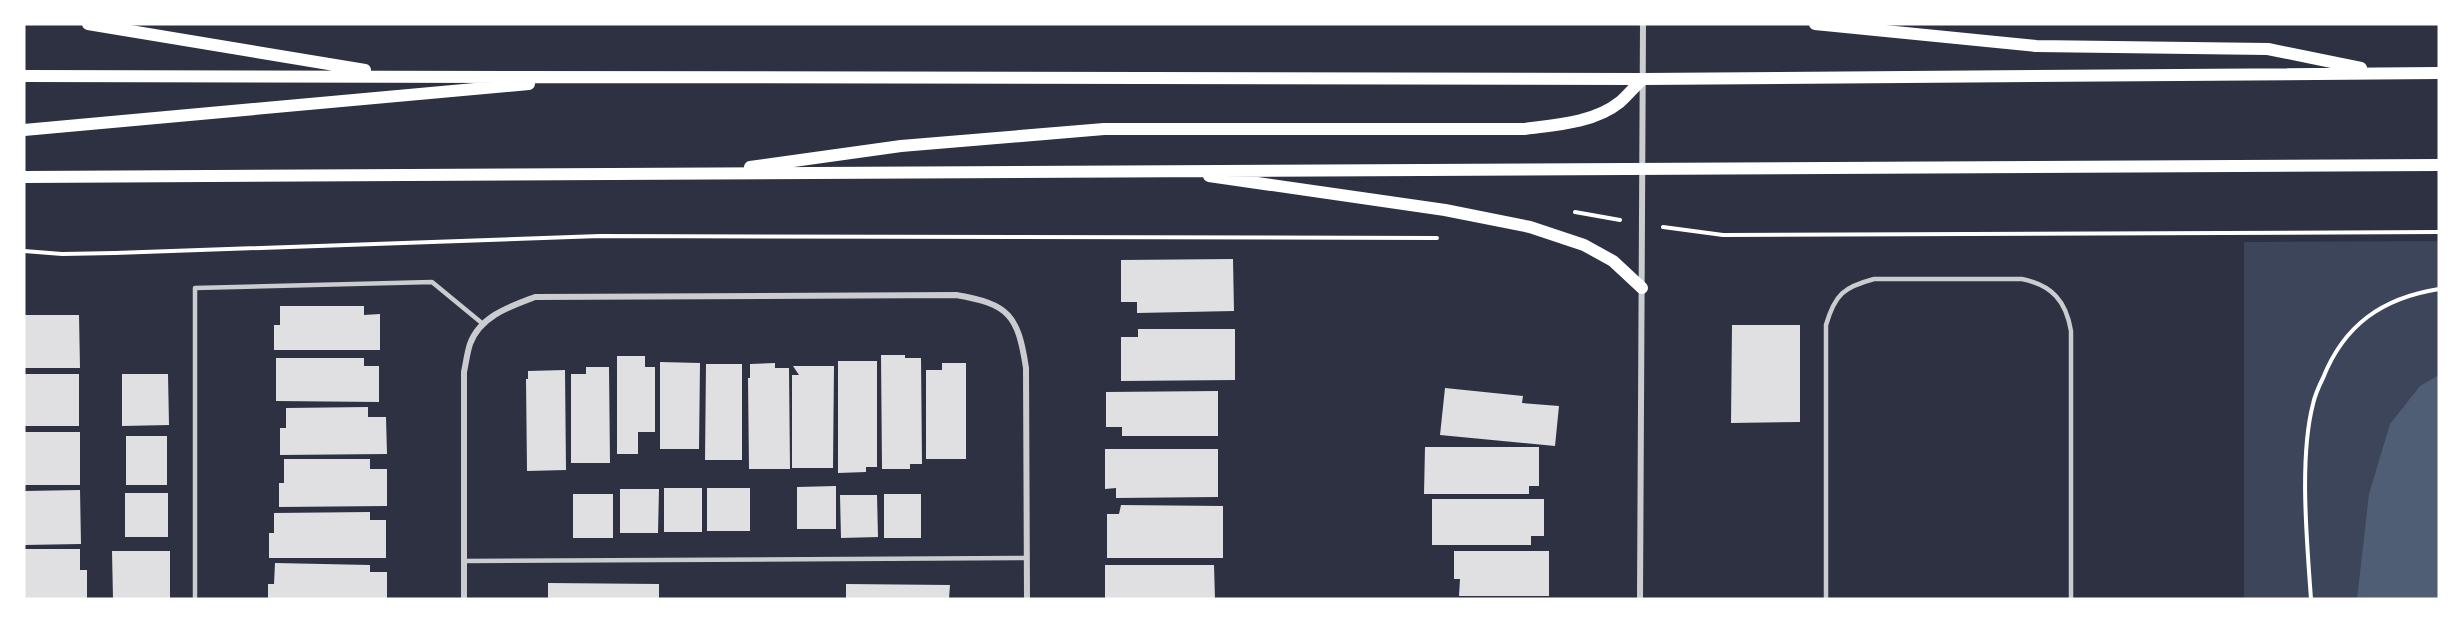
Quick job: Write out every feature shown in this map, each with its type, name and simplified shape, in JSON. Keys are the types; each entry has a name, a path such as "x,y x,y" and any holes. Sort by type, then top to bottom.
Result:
{"main road":[{"path":"88,24 401,77"},
{"path":"1815,24 2036,46 2268,49 2386,73"},
{"path":"24,76 1643,79 2439,73"},
{"path":"24,130 605,77"},
{"path":"701,173 901,146 1104,129 1524,129 1564,124 1595,115 1618,104 1643,79"},
{"path":"24,177 2439,165"},
{"path":"1167,170 1445,210 1554,234 1584,245 1613,261 1642,288"}],"street":[{"path":"1640,599 1643,24"},
{"path":"464,599 464,372 471,342 483,324 505,308 535,297 956,295 986,300 1016,323 1022,339 1026,368 1027,599"}],"lane":[{"path":"1826,599 1826,325 1834,302 1852,285 1874,279 2022,279 2035,281 2056,295 2063,304 2071,331 2071,599"},
{"path":"195,599 195,288 432,282 483,324"},
{"path":"464,561 1027,558"}],"path":[{"path":"1554,234 1563,209 1642,224 1723,235 2439,232"},
{"path":"24,251 62,254 115,253 600,236 1410,236 1445,238"},
{"path":"2311,599 2306,504 2307,451 2313,403 2328,366 2332,357 2358,323 2388,304 2439,289"}],"shaded area":[{"path":"2439,241 2439,599 2244,599 2244,242"},
{"path":"2439,375 2439,599 2357,599 2369,494 2390,424 2420,386"}],"building":[{"path":"1233,259 1234,311 1137,313 1137,302 1121,302 1121,260"},
{"path":"280,306 364,306 364,315 380,314 380,350 274,350 274,325 280,325"},
{"path":"24,315 79,315 80,368 24,368"},
{"path":"1732,325 1800,325 1800,422 1731,423"},
{"path":"1138,329 1235,329 1235,380 1121,381 1121,337 1138,337"},
{"path":"881,355 921,358 922,464 910,464 910,469 882,469"},
{"path":"617,356 645,356 645,367 655,367 655,432 638,432 638,454 617,454"},
{"path":"276,358 364,358 364,366 379,366 379,402 276,401"},
{"path":"838,361 877,361 877,467 866,467 866,472 838,473"},
{"path":"660,362 700,363 699,449 660,449"},
{"path":"775,363 775,368 789,368 790,469 749,469 748,378 750,378 750,364"},
{"path":"942,363 966,363 966,459 926,459 926,370 942,370"},
{"path":"706,364 742,364 742,460 705,460"},
{"path":"793,366 834,366 833,468 792,468 792,375 799,375"},
{"path":"586,367 609,367 610,463 571,463 571,374 586,374"},
{"path":"565,370 566,470 527,471 526,379 528,379 528,371"},
{"path":"24,374 79,374 79,426 24,426"},
{"path":"122,374 168,374 169,425 122,426"},
{"path":"1445,388 1523,396 1522,403 1559,406 1555,446 1440,435"},
{"path":"1218,391 1218,436 1122,436 1122,427 1106,427 1106,392"},
{"path":"368,407 368,417 386,417 387,454 280,455 280,428 286,428 286,408"},
{"path":"24,432 80,432 80,485 24,485"},
{"path":"126,436 167,436 167,485 126,485"},
{"path":"1425,447 1539,447 1539,486 1529,486 1529,494 1424,494"},
{"path":"1105,449 1218,449 1218,497 1116,498 1116,488 1105,489"},
{"path":"284,459 370,459 370,469 387,469 387,506 279,507 279,483 284,483"},
{"path":"836,486 836,529 797,529 797,487"},
{"path":"664,488 702,488 702,532 664,532"},
{"path":"707,488 750,488 750,531 707,531"},
{"path":"620,489 659,489 658,533 620,533"},
{"path":"80,490 81,544 24,545 24,491"},
{"path":"125,493 168,493 168,537 125,537"},
{"path":"573,494 613,494 613,538 573,538"},
{"path":"884,494 921,494 921,538 884,538"},
{"path":"840,495 877,495 878,537 841,538"},
{"path":"1432,499 1544,499 1544,536 1531,536 1531,545 1432,545"},
{"path":"1121,505 1223,506 1223,558 1107,558 1107,514 1119,514"},
{"path":"370,512 370,520 386,520 386,558 269,558 269,533 274,533 274,513"},
{"path":"24,549 80,549 80,570 87,570 87,599 24,599"},
{"path":"112,551 170,551 170,599 113,599"},
{"path":"1454,551 1549,551 1549,596 1459,596 1460,579 1454,579"},
{"path":"275,563 370,565 370,572 387,572 387,599 268,599 268,584 274,584"},
{"path":"1105,565 1214,565 1215,599 1105,599"},
{"path":"548,583 659,584 659,599 548,599"},
{"path":"846,584 950,585 949,599 846,599"}]}
